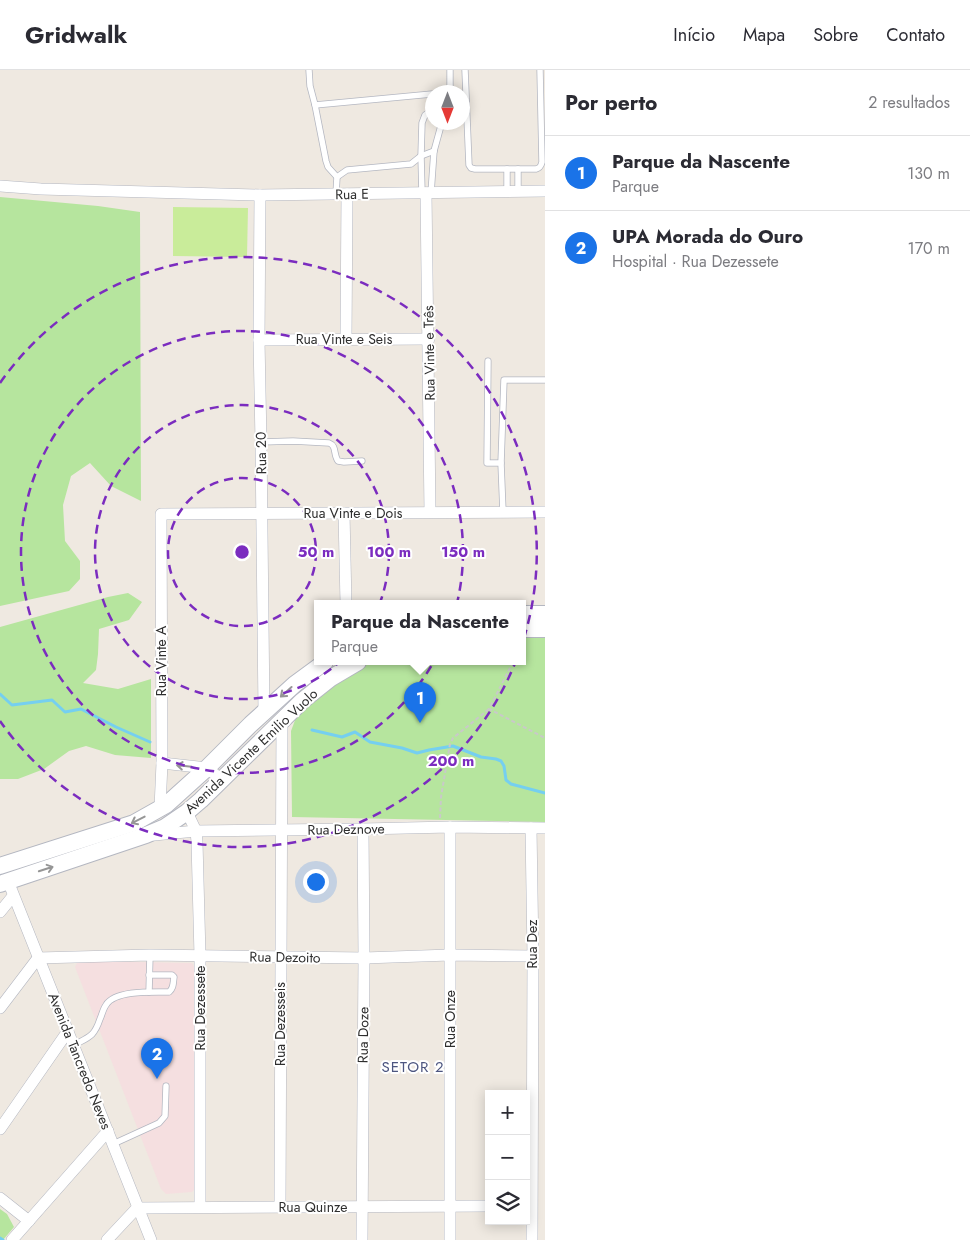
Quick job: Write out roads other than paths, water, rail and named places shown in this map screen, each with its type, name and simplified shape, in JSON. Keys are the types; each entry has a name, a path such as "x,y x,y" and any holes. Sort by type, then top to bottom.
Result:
{"main road":[{"path":"526,614 545,614"},
{"path":"526,629 545,629"},
{"name":"Avenida Vicente Emilio Vuolo","path":"1,864 134,823 166,805 264,712 295,684 321,665"},
{"name":"Avenida Vicente Emilio Vuolo","path":"7,887 146,836 164,827 187,812 302,701 331,678 353,665"}],"street":[{"name":"Rua E","path":"0,186 41,189 260,195 545,191"},
{"name":"Rua Vinte e Três","path":"426,193 430,512"},
{"path":"342,194 346,340"},
{"name":"Rua 20","path":"260,195 259,340 264,712"},
{"name":"Rua Vinte e Seis","path":"259,340 429,339"},
{"name":"Rua Vinte e Dois","path":"161,514 545,512"},
{"path":"344,513 346,600"},
{"name":"Rua Vinte A","path":"160,808 162,763 161,514"},
{"name":"Rua Dezesseis","path":"280,1207 282,721"},
{"path":"162,763 207,768 222,780"},
{"name":"Rua Dezessete","path":"187,812 196,831 197,842 200,956 200,1207"},
{"name":"Rua Deznove","path":"146,836 196,831 363,830 445,827 545,828"},
{"name":"Rua Onze","path":"445,827 450,955 450,1240"},
{"name":"Rua Dez","path":"530,1180 533,1060 531,828"},
{"name":"Rua Doze","path":"362,1240 363,830"},
{"path":"0,912 7,887"},
{"name":"Avenida Tancredo Neves","path":"7,887 74,1045 151,1240"},
{"name":"Rua Dezoito","path":"38,958 150,955 364,958 450,955 532,956"},
{"path":"0,1008 38,958"},
{"path":"0,1129 68,1031"},
{"path":"533,1060 545,1060"},
{"path":"12,1240 108,1131"},
{"path":"0,1198 25,1224"},
{"name":"Rua Quinze","path":"137,1208 485,1206"},
{"path":"107,1240 137,1208"},
{"name":"Rua Dez","path":"530,1217 532,1240"}],"lane":[{"path":"309,70 310,86 326,161 330,170 337,178 342,194"},
{"path":"449,85 450,70"},
{"path":"465,70 469,165 475,169 507,170 539,168 542,162 540,70"},
{"path":"315,104 425,95"},
{"path":"425,116 423,118 421,156 426,193"},
{"path":"426,193 440,130"},
{"path":"330,170 411,164 421,156 434,151"},
{"path":"337,178 347,170"},
{"path":"507,170 513,192"},
{"path":"513,192 518,170"},
{"path":"488,361 487,463 501,462"},
{"path":"503,512 501,462 504,380 545,380"},
{"path":"261,442 329,443 334,447 335,456 338,461 362,461"},
{"path":"148,992 150,955"},
{"path":"74,1045 93,1035 106,1004 118,996 148,992 169,992 173,987 174,977 172,975 149,975"},
{"path":"113,1144 159,1123 165,1116 166,1086"}],"waterway":[{"path":"0,694 12,705 52,700 65,712 81,709 150,742"},
{"path":"312,730 342,737 355,732 370,742 417,753 453,746 481,757 501,761 504,766 506,780 511,784 545,793"}],"place":[{"name":"Parque da Nascente","path":"420,723"},
{"name":"UPA Morada do Ouro","path":"157,1079"}],"district":[{"name":"SETOR 2","path":"413,1067"}]}
